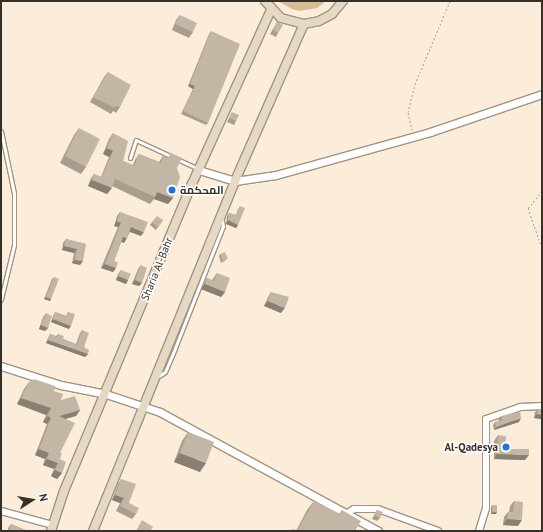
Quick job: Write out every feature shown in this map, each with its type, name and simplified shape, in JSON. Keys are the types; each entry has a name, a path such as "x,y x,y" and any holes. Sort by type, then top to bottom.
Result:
{"main road":[{"path":"265,1 271,10 281,18 304,24 319,21 332,14 343,1"},
{"name":"Sharia Al-Bahr","path":"52,528 64,491 199,170 271,10"},
{"path":"93,531 220,216 304,24"}],"street":[{"path":"199,170 235,181 299,169 413,137 542,94"},
{"path":"1,366 61,385 106,394 143,406 183,422 378,531"},
{"path":"479,531 486,508 486,420 521,407 542,406"},
{"path":"346,514 354,510 378,509 438,531"},
{"path":"1,511 52,528"}],"lane":[{"path":"1,130 14,193 14,245 1,299"},
{"path":"130,158 136,140 199,170"}],"path":[{"path":"413,137 408,112 412,98 450,1"},
{"path":"542,191 528,208 542,248"}],"shaded area":[{"path":"278,1 326,1 317,8 300,11 292,9"}],"building":[{"path":"180,15 197,23 193,32 175,24"},
{"path":"277,22 283,25 278,33 273,30"},
{"path":"211,31 240,44 208,123 183,111 195,86 190,84"},
{"path":"108,72 131,85 120,107 116,106 115,108 93,97"},
{"path":"232,112 239,115 236,121 229,118"},
{"path":"79,128 100,139 86,167 65,156"},
{"path":"113,133 128,141 123,161 134,166 139,154 161,163 163,156 168,158 171,153 182,158 177,168 180,177 173,198 157,192 155,197 115,179 112,188 92,180 94,174 102,177 113,151 107,148"},
{"path":"240,206 245,208 238,225 228,220 229,213 236,215"},
{"path":"120,212 148,222 144,232 131,227 127,238 123,237 114,261 118,262 116,268 105,264 121,223 117,221"},
{"path":"157,216 163,220 158,227 152,222"},
{"path":"66,239 86,244 83,261 75,260 77,249 64,246"},
{"path":"225,252 228,259 223,261 220,254"},
{"path":"141,265 147,268 142,283 135,280"},
{"path":"121,270 131,274 128,280 118,276"},
{"path":"217,273 230,278 225,292 205,284 207,278 214,281"},
{"path":"54,277 59,279 51,299 46,297"},
{"path":"271,292 289,297 285,308 268,301"},
{"path":"55,312 66,317 68,312 75,314 71,326 53,319"},
{"path":"46,313 52,316 48,328 41,325"},
{"path":"82,330 89,333 84,347 89,350 88,354 48,340 50,334 57,337 58,334 64,336 63,339 77,345"},
{"path":"34,379 55,386 54,391 63,394 61,400 75,396 80,410 59,416 75,423 60,453 62,453 60,459 66,462 62,473 55,470 58,463 47,459 49,453 39,449 51,418 48,416 51,408 21,398 28,383"},
{"path":"538,409 542,409 542,415 537,414"},
{"path":"520,412 521,418 496,427 495,422 502,420 501,416"},
{"path":"188,432 214,442 206,463 180,453"},
{"path":"498,435 506,436 505,449 529,449 529,455 497,454"},
{"path":"121,479 136,484 129,503 139,508 136,514 120,506 124,498 115,495"},
{"path":"314,501 340,514 342,510 361,521 355,531 297,531"},
{"path":"514,501 523,502 522,520 507,519 508,512 513,512"},
{"path":"492,505 497,505 497,512 493,512"},
{"path":"377,510 383,512 380,518 374,515"},
{"path":"142,520 153,527 150,531 136,531"},
{"path":"11,524 28,531 14,531 9,529"}],"place":[{"name":"المحكمة","path":"172,190"},
{"name":"Al-Qadesya","path":"506,447"}]}
